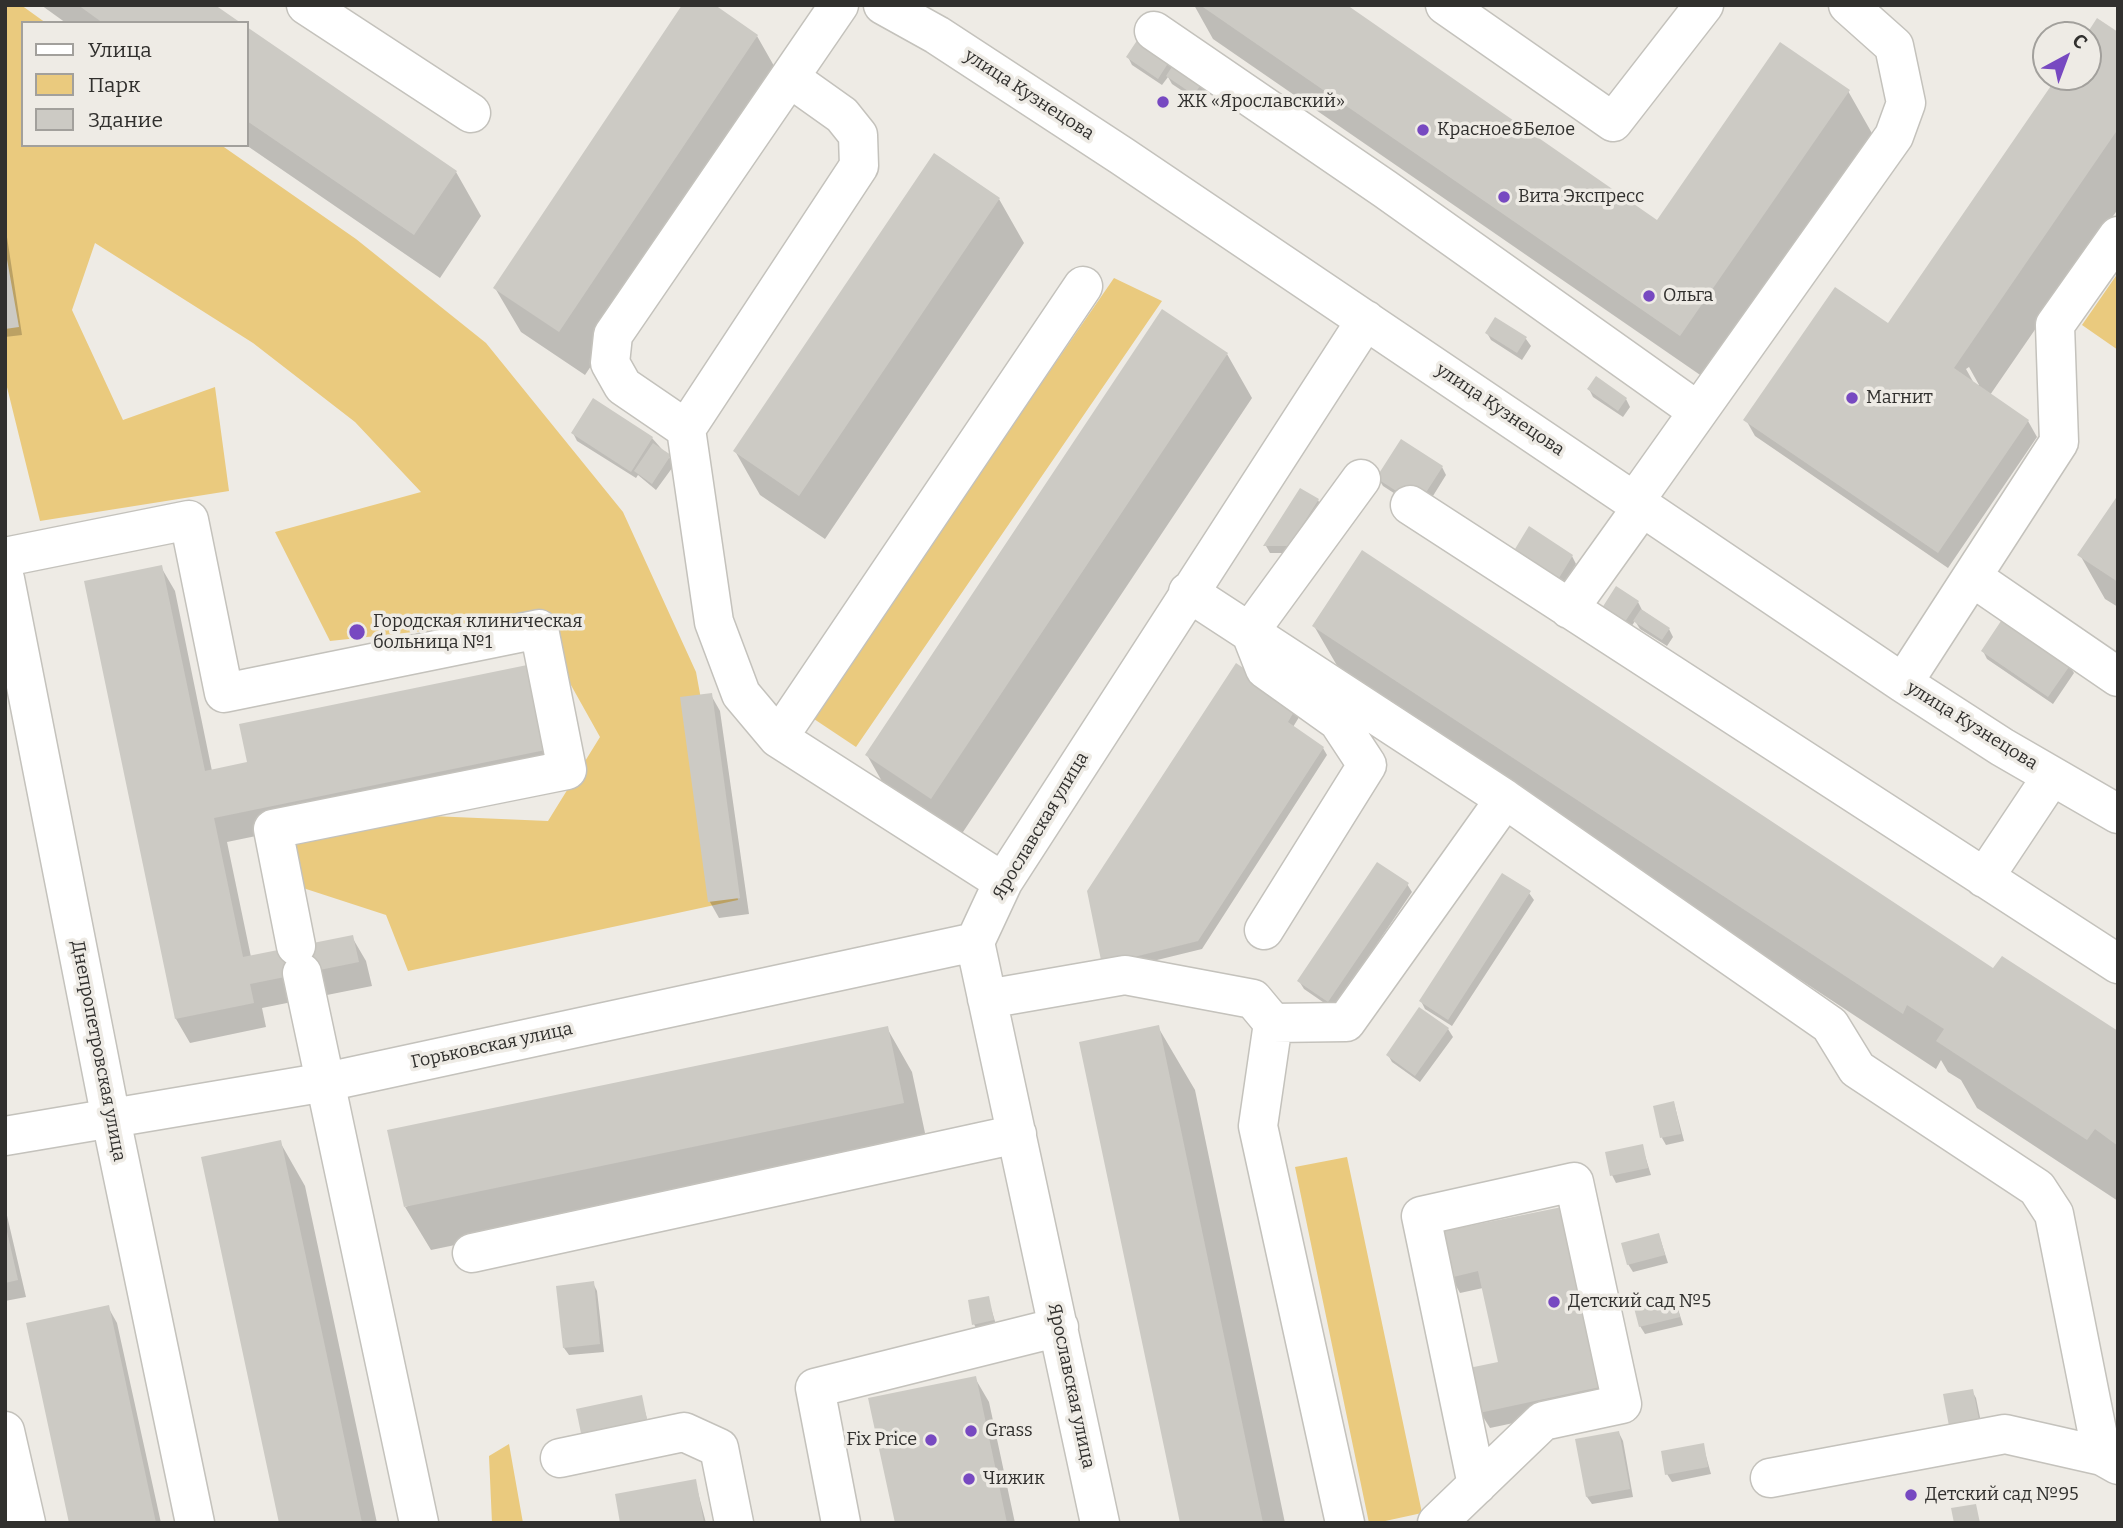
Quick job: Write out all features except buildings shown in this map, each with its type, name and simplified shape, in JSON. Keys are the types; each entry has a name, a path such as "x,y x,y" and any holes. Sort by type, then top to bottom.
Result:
{"street":[{"path":"306,5 471,113"},
{"path":"686,429 623,386 610,363 613,335 839,5"},
{"name":"улица Кузнецова","path":"883,5 937,35 1111,148 1903,683 2118,814"},
{"path":"1445,5 1613,122 1704,5"},
{"path":"1569,608 1696,410 1894,135 1906,103 1895,46 1848,5"},
{"path":"1154,31 1385,188 1696,410"},
{"path":"790,78 842,115 858,135 859,166 686,429 714,622 741,694 778,738 1003,881"},
{"path":"1903,683 2059,442 2056,326 2118,236"},
{"path":"778,738 1083,286"},
{"name":"Ярославская улица","path":"1100,1523 975,942 1003,881 1366,320"},
{"path":"1250,631 1361,479"},
{"path":"1410,505 2118,964"},
{"path":"5,557 189,520 224,693 539,629 567,770 272,829 419,1523"},
{"path":"1972,577 2118,677"},
{"name":"Днепропетровская улица","path":"5,579 111,1119 195,1523"},
{"path":"1188,592 1505,799 1830,1025 1857,1069 2037,1188 2054,1214 2110,1461 2005,1434 1770,1478"},
{"path":"1250,631 1265,669 1338,721 1367,765 1264,930"},
{"path":"1984,878 2052,776"},
{"path":"1273,1023 1346,1022 1505,799"},
{"name":"Горьковская улица","path":"5,1136 326,1082 975,942"},
{"path":"987,999 1125,975 1253,999 1273,1023 1258,1126 1345,1523"},
{"path":"472,1253 1017,1134"},
{"path":"1437,1523 1477,1485 1543,1421 1622,1404 1574,1182 1421,1216 1477,1485"},
{"path":"841,1523 815,1388 1059,1327"},
{"path":"5,1432 26,1523"},
{"path":"560,1458 684,1432 719,1448 734,1523"}],"green space":[{"path":"5,5 21,5 43,21 21,21 21,147 224,147 356,239 486,343 623,512 696,672 738,900 408,971 386,915 300,887 292,837 361,813 548,821 600,737 534,619 330,641 275,532 421,492 355,422 253,343 95,243 72,310 123,420 215,387 229,491 40,521 5,379"},
{"path":"2118,273 2118,350 2082,325"},
{"path":"1114,278 1162,301 856,747 811,717"},
{"path":"1347,1157 1422,1513 1376,1523 1369,1523 1295,1167"},
{"path":"509,1444 523,1523 492,1523 489,1456"}],"place":[{"name":"ЖК «Ярославский»","path":"1163,102"},
{"name":"Красное&Белое","path":"1423,130"},
{"name":"Вита Экспресс","path":"1504,197"},
{"name":"Ольга","path":"1649,296"},
{"name":"Магнит","path":"1852,398"},
{"name":"Городская клиническая больница №1","path":"357,632"},
{"name":"Детский сад №5","path":"1554,1302"},
{"name":"Grass","path":"971,1431"},
{"name":"Fix Price","path":"931,1440"},
{"name":"Чижик","path":"969,1479"},
{"name":"Детский сад №95","path":"1911,1495"}]}
